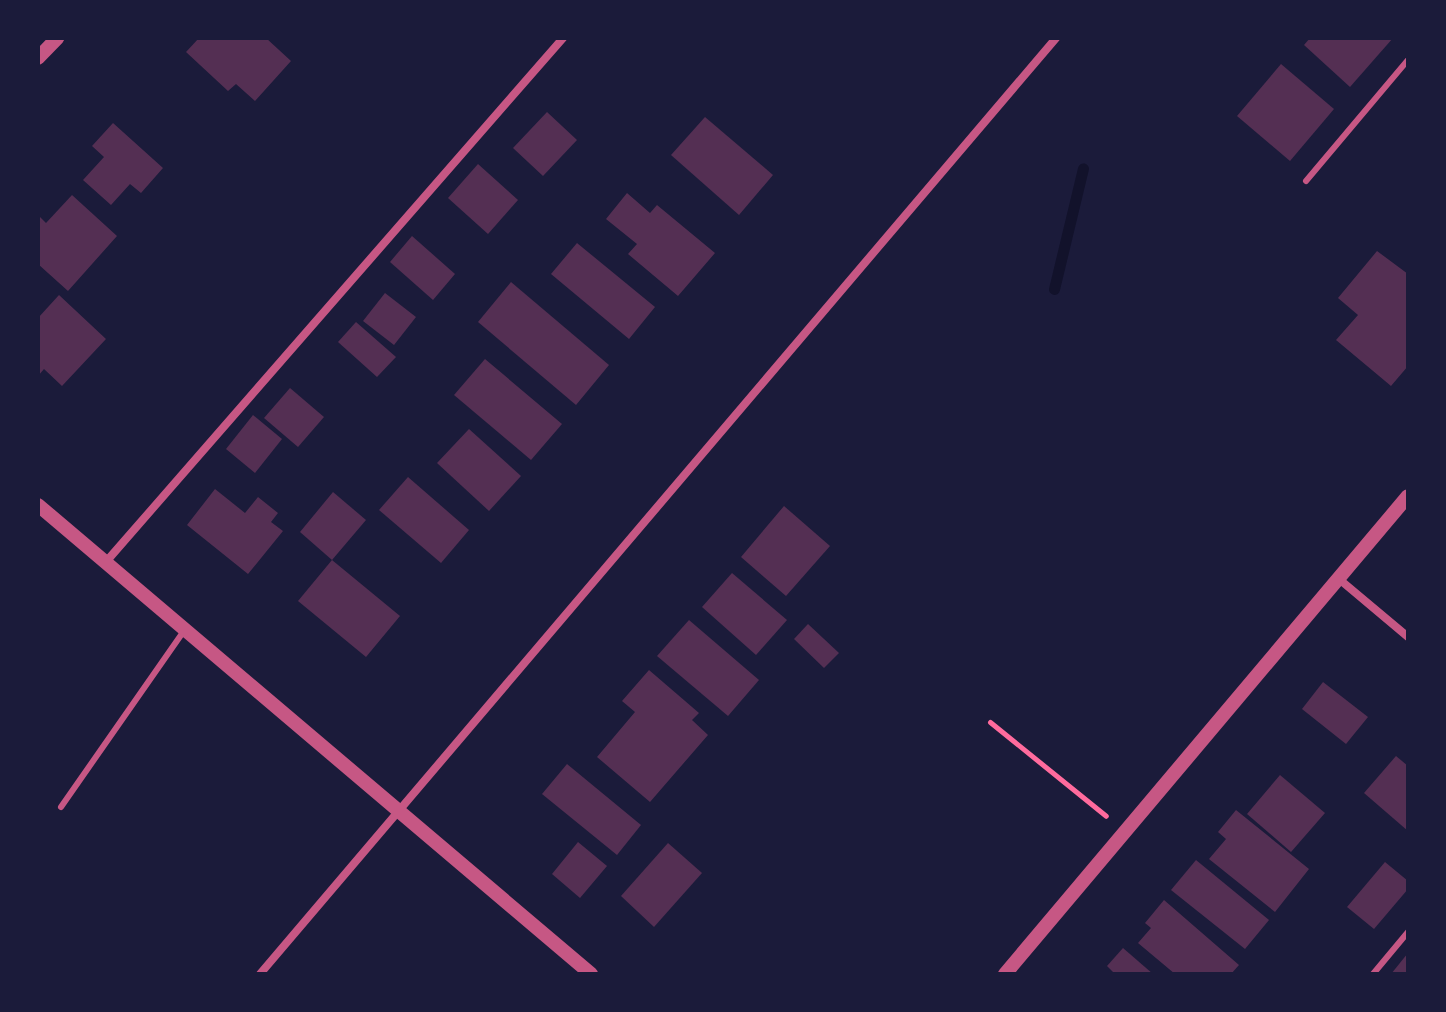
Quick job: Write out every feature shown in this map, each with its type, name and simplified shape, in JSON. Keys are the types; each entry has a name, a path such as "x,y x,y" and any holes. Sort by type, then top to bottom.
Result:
{"street":[{"path":"38,58 57,38"},
{"path":"105,563 563,38"},
{"path":"260,974 1056,38"},
{"path":"1005,974 1408,496"},
{"path":"38,505 395,813 591,974"},
{"path":"1339,579 1408,637"}],"lane":[{"path":"1306,181 1408,60"},
{"path":"61,807 184,631"},
{"path":"1373,974 1408,932"}],"path":[{"path":"990,722 1126,832"}],"building":[{"path":"199,38 266,38 291,61 255,101 236,84 228,91 186,52"},
{"path":"1310,38 1393,38 1350,87 1304,45"},
{"path":"1281,64 1334,109 1290,161 1237,116"},
{"path":"547,112 577,140 543,176 513,148"},
{"path":"705,117 773,175 739,215 671,155"},
{"path":"113,123 163,168 141,193 130,184 111,205 83,180 104,157 92,146"},
{"path":"478,164 518,200 488,234 448,198"},
{"path":"627,193 650,213 657,205 715,253 678,296 628,254 637,244 606,219"},
{"path":"72,195 117,236 68,291 38,264 38,215 46,223"},
{"path":"412,236 455,274 433,300 390,262"},
{"path":"577,243 655,307 629,339 551,274"},
{"path":"1377,251 1408,274 1408,366 1391,386 1336,340 1358,315 1338,298"},
{"path":"511,282 609,365 576,405 478,322"},
{"path":"385,293 416,317 394,345 363,321"},
{"path":"59,295 106,339 62,386 44,369 38,376 38,318"},
{"path":"356,322 396,357 377,377 338,342"},
{"path":"485,359 562,424 531,460 454,395"},
{"path":"290,388 324,417 298,447 264,418"},
{"path":"253,415 282,439 255,473 226,449"},
{"path":"469,429 521,476 489,511 437,463"},
{"path":"408,477 469,530 441,563 379,510"},
{"path":"215,489 245,513 258,497 278,513 271,522 283,531 248,574 187,525"},
{"path":"333,492 366,520 332,560 300,532"},
{"path":"784,506 830,546 786,596 741,557"},
{"path":"332,560 400,616 366,657 298,601"},
{"path":"732,573 787,620 756,655 702,607"},
{"path":"689,620 759,680 728,716 657,656"},
{"path":"808,624 839,653 824,668 794,639"},
{"path":"649,670 699,713 692,720 708,735 650,802 597,757 635,712 622,701"},
{"path":"1323,682 1368,717 1346,744 1302,709"},
{"path":"1396,756 1408,766 1408,831 1364,793"},
{"path":"567,764 641,825 617,855 542,794"},
{"path":"1280,775 1325,813 1291,852 1247,814"},
{"path":"1236,810 1309,869 1275,912 1209,859 1226,839 1218,832"},
{"path":"578,842 607,866 580,898 552,874"},
{"path":"668,843 702,873 654,927 621,896"},
{"path":"1196,860 1269,920 1245,949 1171,890"},
{"path":"1385,862 1408,881 1408,889 1374,929 1347,907"},
{"path":"1164,900 1239,965 1231,974 1175,974 1138,943 1151,928 1145,923"},
{"path":"1123,948 1153,974 1115,974 1107,966"},
{"path":"1408,953 1408,974 1391,974"}],"waterway":[{"path":"1054,289 1083,168"}]}
